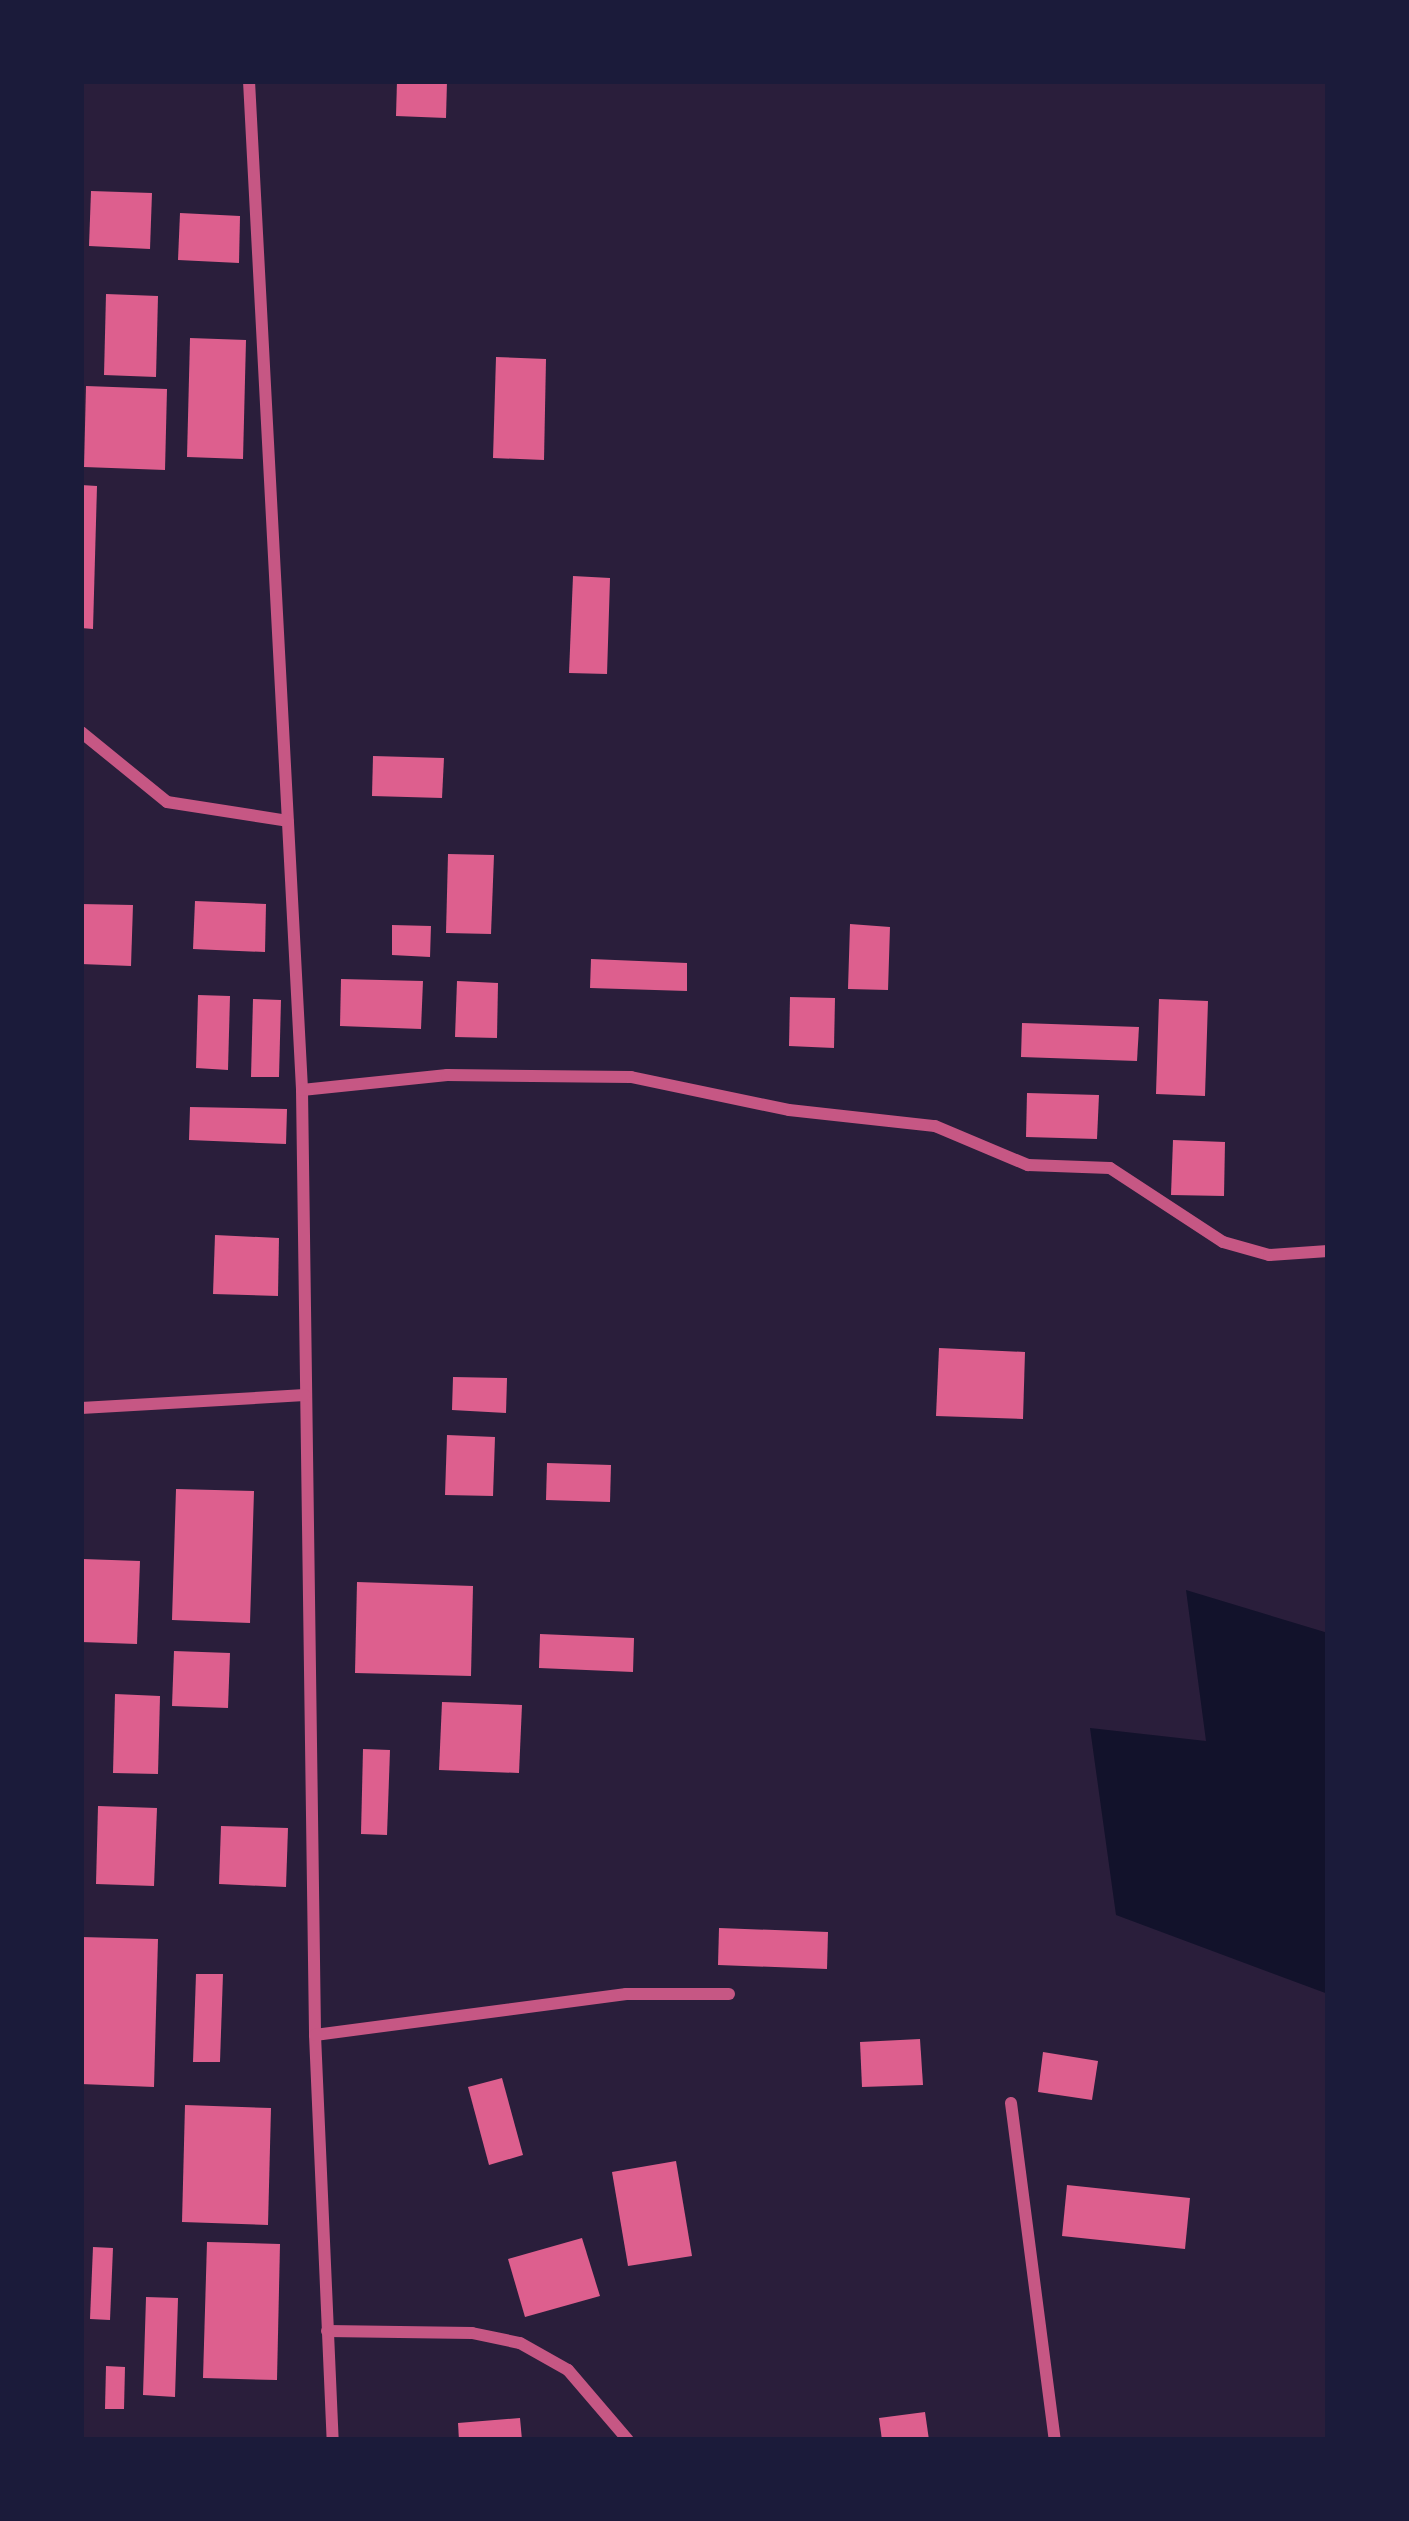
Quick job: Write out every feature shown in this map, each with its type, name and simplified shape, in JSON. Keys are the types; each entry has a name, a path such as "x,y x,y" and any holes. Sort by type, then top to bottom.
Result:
{"street":[{"path":"248,81 302,1090 315,2035 333,2440"},
{"path":"81,732 167,802 288,821"},
{"path":"302,1090 447,1075 631,1077 789,1110 935,1126 1028,1165 1110,1168 1247,1251 1328,1251"},
{"path":"81,1408 305,1395"},
{"path":"315,2035 626,1994 729,1994"},
{"path":"1011,2103 1055,2440"},
{"path":"327,2330 472,2332 520,2343 568,2370 628,2440"}],"shaded area":[{"path":"81,81 1328,81 1328,2440 81,2440"},
{"path":"1186,1590 1328,1633 1328,1994 1116,1915 1090,1728 1206,1741"}],"building":[{"path":"397,81 447,81 446,118 396,116"},
{"path":"91,191 152,193 150,249 89,246"},
{"path":"180,213 240,216 239,263 178,260"},
{"path":"106,294 158,296 156,377 104,375"},
{"path":"190,338 246,340 243,459 187,457"},
{"path":"496,357 546,359 544,460 493,458"},
{"path":"86,386 167,389 165,470 84,467"},
{"path":"81,485 97,486 93,629 81,628"},
{"path":"573,576 610,578 607,674 569,673"},
{"path":"373,756 444,758 442,798 372,796"},
{"path":"448,854 494,855 491,934 446,933"},
{"path":"195,901 266,904 265,952 193,949"},
{"path":"81,904 133,905 131,966 81,964"},
{"path":"850,924 890,927 888,990 848,989"},
{"path":"392,925 431,926 430,957 392,955"},
{"path":"591,959 687,963 687,991 590,988"},
{"path":"341,979 423,981 421,1029 340,1026"},
{"path":"457,981 498,983 497,1038 455,1037"},
{"path":"198,995 230,996 228,1070 196,1068"},
{"path":"790,997 835,998 834,1048 789,1046"},
{"path":"253,999 281,1000 279,1077 251,1077"},
{"path":"1159,999 1208,1001 1205,1096 1156,1094"},
{"path":"1022,1023 1139,1027 1137,1061 1021,1057"},
{"path":"1027,1093 1099,1095 1097,1139 1026,1137"},
{"path":"190,1107 287,1109 286,1144 189,1140"},
{"path":"1173,1140 1225,1142 1224,1196 1171,1195"},
{"path":"215,1235 279,1238 278,1296 213,1294"},
{"path":"939,1348 1025,1352 1023,1419 936,1416"},
{"path":"453,1377 507,1378 506,1413 452,1410"},
{"path":"447,1435 495,1437 493,1496 445,1495"},
{"path":"547,1463 611,1465 610,1502 546,1500"},
{"path":"176,1489 254,1491 250,1623 172,1620"},
{"path":"83,1559 140,1561 137,1644 81,1642"},
{"path":"357,1582 473,1586 471,1676 355,1673"},
{"path":"540,1634 634,1638 633,1672 539,1668"},
{"path":"174,1651 230,1653 228,1708 172,1706"},
{"path":"115,1694 160,1696 158,1774 113,1773"},
{"path":"442,1702 522,1705 519,1773 439,1770"},
{"path":"363,1749 390,1750 387,1835 361,1834"},
{"path":"98,1806 157,1808 154,1886 96,1884"},
{"path":"221,1826 288,1828 286,1887 219,1884"},
{"path":"719,1928 828,1932 827,1969 718,1965"},
{"path":"81,1937 158,1939 154,2087 81,2084"},
{"path":"196,1974 223,1974 220,2062 193,2062"},
{"path":"920,2039 923,2085 862,2087 860,2042"},
{"path":"1043,2052 1098,2061 1092,2100 1038,2092"},
{"path":"502,2078 523,2155 489,2165 468,2087"},
{"path":"185,2105 271,2108 268,2225 182,2222"},
{"path":"676,2161 692,2256 628,2266 612,2172"},
{"path":"1067,2185 1190,2198 1185,2249 1062,2236"},
{"path":"582,2238 600,2296 525,2317 508,2259"},
{"path":"207,2242 280,2244 277,2380 203,2378"},
{"path":"93,2247 113,2248 110,2320 90,2319"},
{"path":"146,2297 178,2298 175,2397 143,2395"},
{"path":"106,2366 125,2367 124,2409 105,2409"},
{"path":"925,2412 929,2440 882,2440 879,2418"},
{"path":"520,2418 522,2440 459,2440 458,2423"}]}
